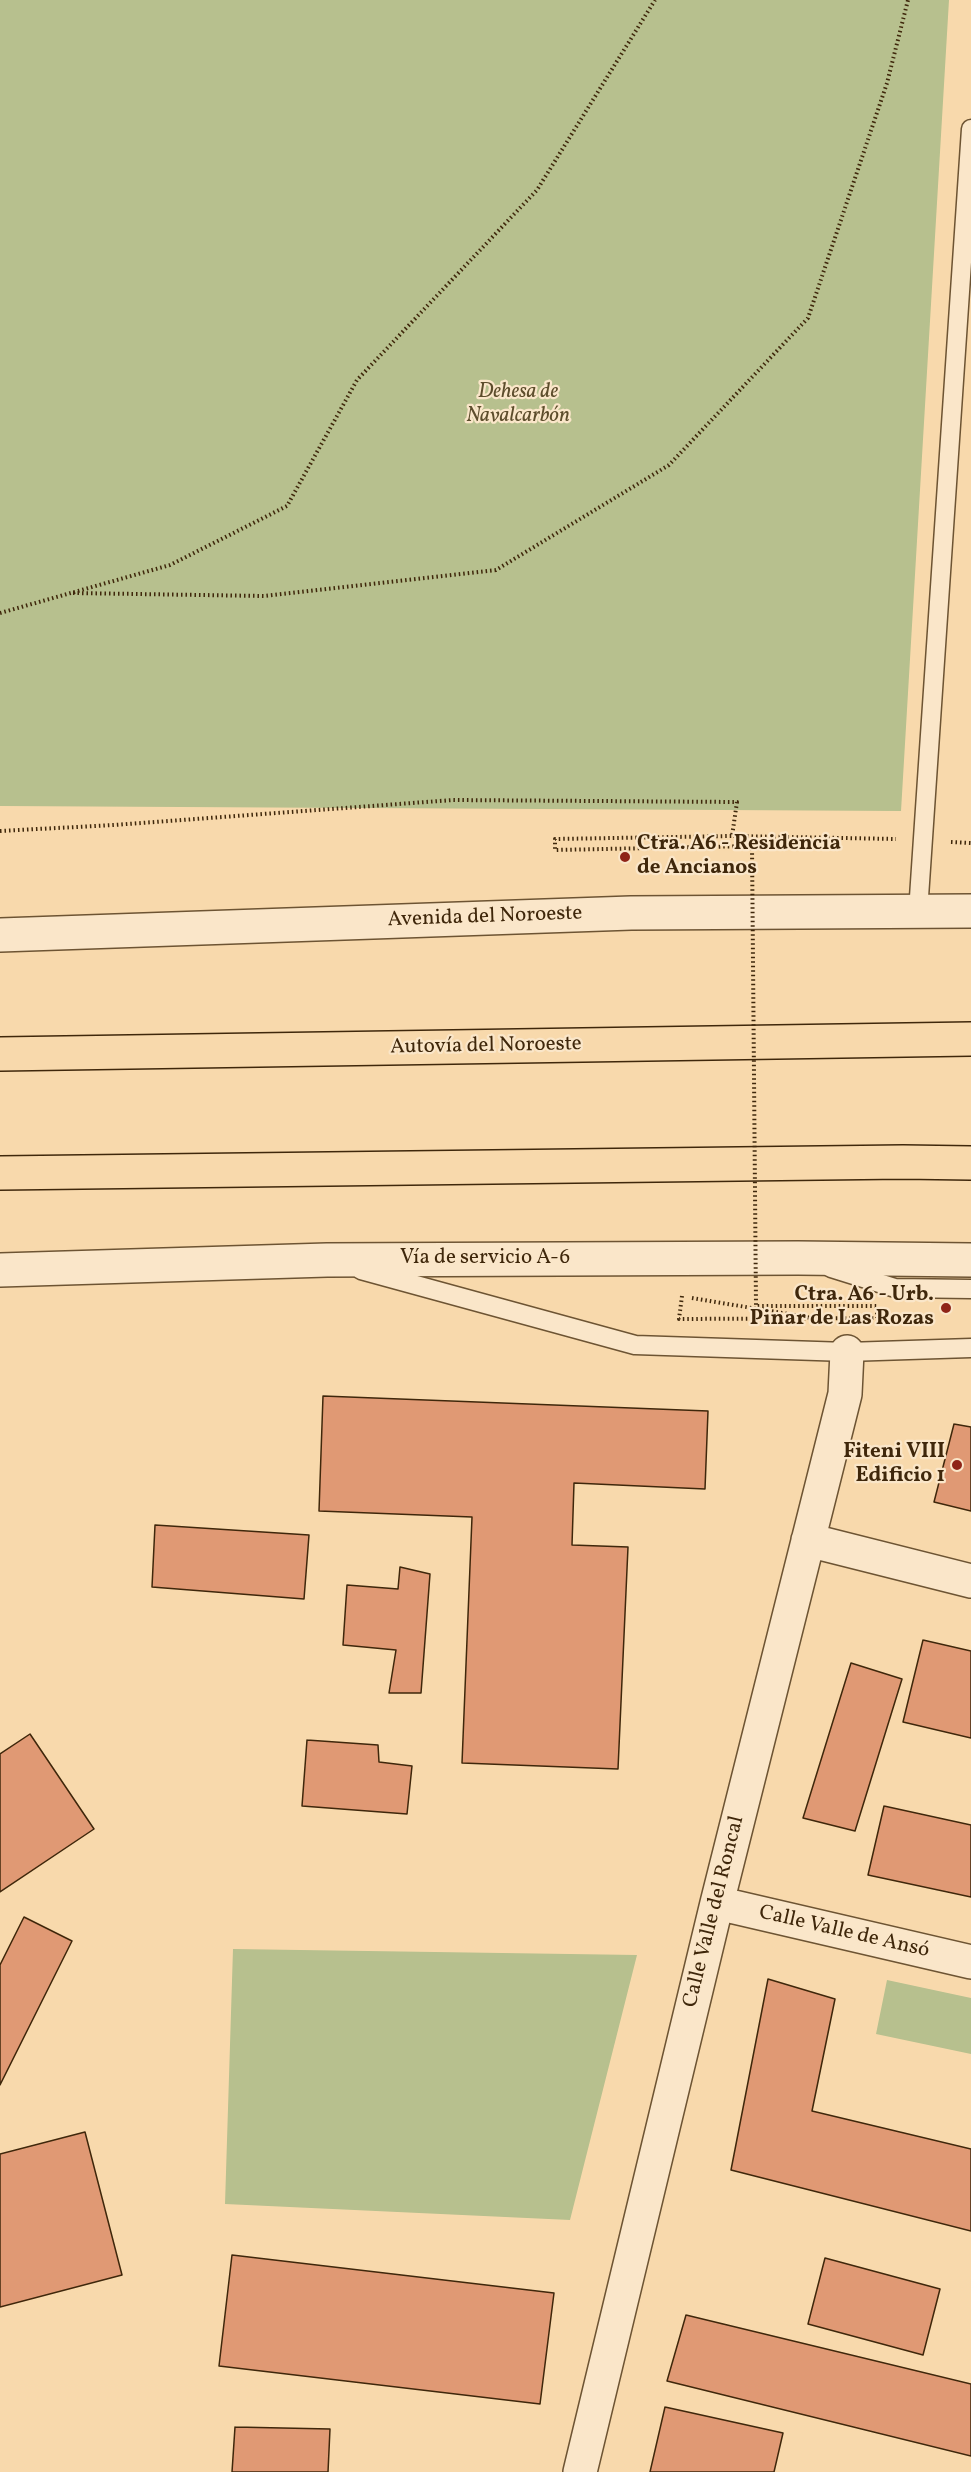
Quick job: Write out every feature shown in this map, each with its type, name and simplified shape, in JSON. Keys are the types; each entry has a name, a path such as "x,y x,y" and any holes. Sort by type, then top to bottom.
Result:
{"highway":[{"name":"Autovía del Noroeste","path":"0,1054 971,1039"},
{"path":"0,1173 971,1163"},
{"path":"0,1194 295,1170"}],"street":[{"name":"Avenida del Noroeste","path":"0,935 631,913 971,911"},
{"name":"Vía de servicio A-6","path":"0,1270 327,1260 798,1258 971,1260"},
{"name":"Calle Valle del Roncal","path":"580,2472 717,1903 845,1394 847,1352"},
{"path":"808,1540 971,1581"},
{"name":"Calle Valle de Ansó","path":"717,1903 971,1962"}],"lane":[{"path":"918,912 971,129"},
{"path":"798,1258 895,1288 971,1289"},
{"path":"327,1260 635,1345 847,1352 971,1348"}],"path":[{"path":"0,614 170,565 287,506 357,381 537,190 655,0"},
{"path":"73,592 264,596 496,570 669,465 808,318 887,83 908,0"},
{"path":"0,831 464,800 737,802 732,836"},
{"path":"682,1296 679,1319 877,1318 877,1306 756,1306 752,846 555,850 555,838 732,836 923,839"}],"green space":[{"name":"Dehesa de Navalcarbón","path":"0,0 949,0 901,811 0,806"},
{"path":"233,1949 637,1955 570,2220 225,2204"},
{"path":"887,1980 971,1998 971,2054 876,2034"}],"building":[{"path":"323,1396 708,1411 705,1489 574,1483 572,1545 628,1547 618,1769 462,1763 472,1517 319,1511"},
{"name":"Fiteni VIII Edificio 1","path":"954,1424 971,1427 971,1511 934,1502"},
{"path":"155,1525 309,1535 304,1599 152,1587"},
{"path":"400,1567 430,1574 421,1693 389,1693 396,1650 343,1645 347,1585 398,1589"},
{"path":"923,1640 971,1651 971,1738 903,1722"},
{"path":"851,1663 902,1679 855,1831 803,1818"},
{"path":"30,1734 94,1829 0,1892 0,1754"},
{"path":"307,1740 378,1745 379,1762 412,1766 407,1814 302,1806"},
{"path":"884,1806 971,1825 971,1897 868,1875"},
{"path":"24,1917 72,1941 0,2085 0,1965"},
{"path":"768,1979 835,1999 812,2111 971,2149 971,2231 731,2170"},
{"path":"85,2132 122,2275 0,2307 0,2154"},
{"path":"232,2255 554,2293 540,2404 219,2366"},
{"path":"825,2258 940,2289 923,2355 808,2324"},
{"path":"686,2315 971,2384 971,2456 667,2381"},
{"path":"665,2407 783,2433 774,2472 650,2472"},
{"path":"235,2427 330,2429 328,2472 232,2472"}],"place":[{"name":"Ctra. A6 - Residencia de Ancianos","path":"625,857"},
{"name":"Ctra. A6 - Urb. Pinar de Las Rozas","path":"946,1308"},
{"name":"Fiteni VIII Edificio 1","path":"957,1465"}]}
